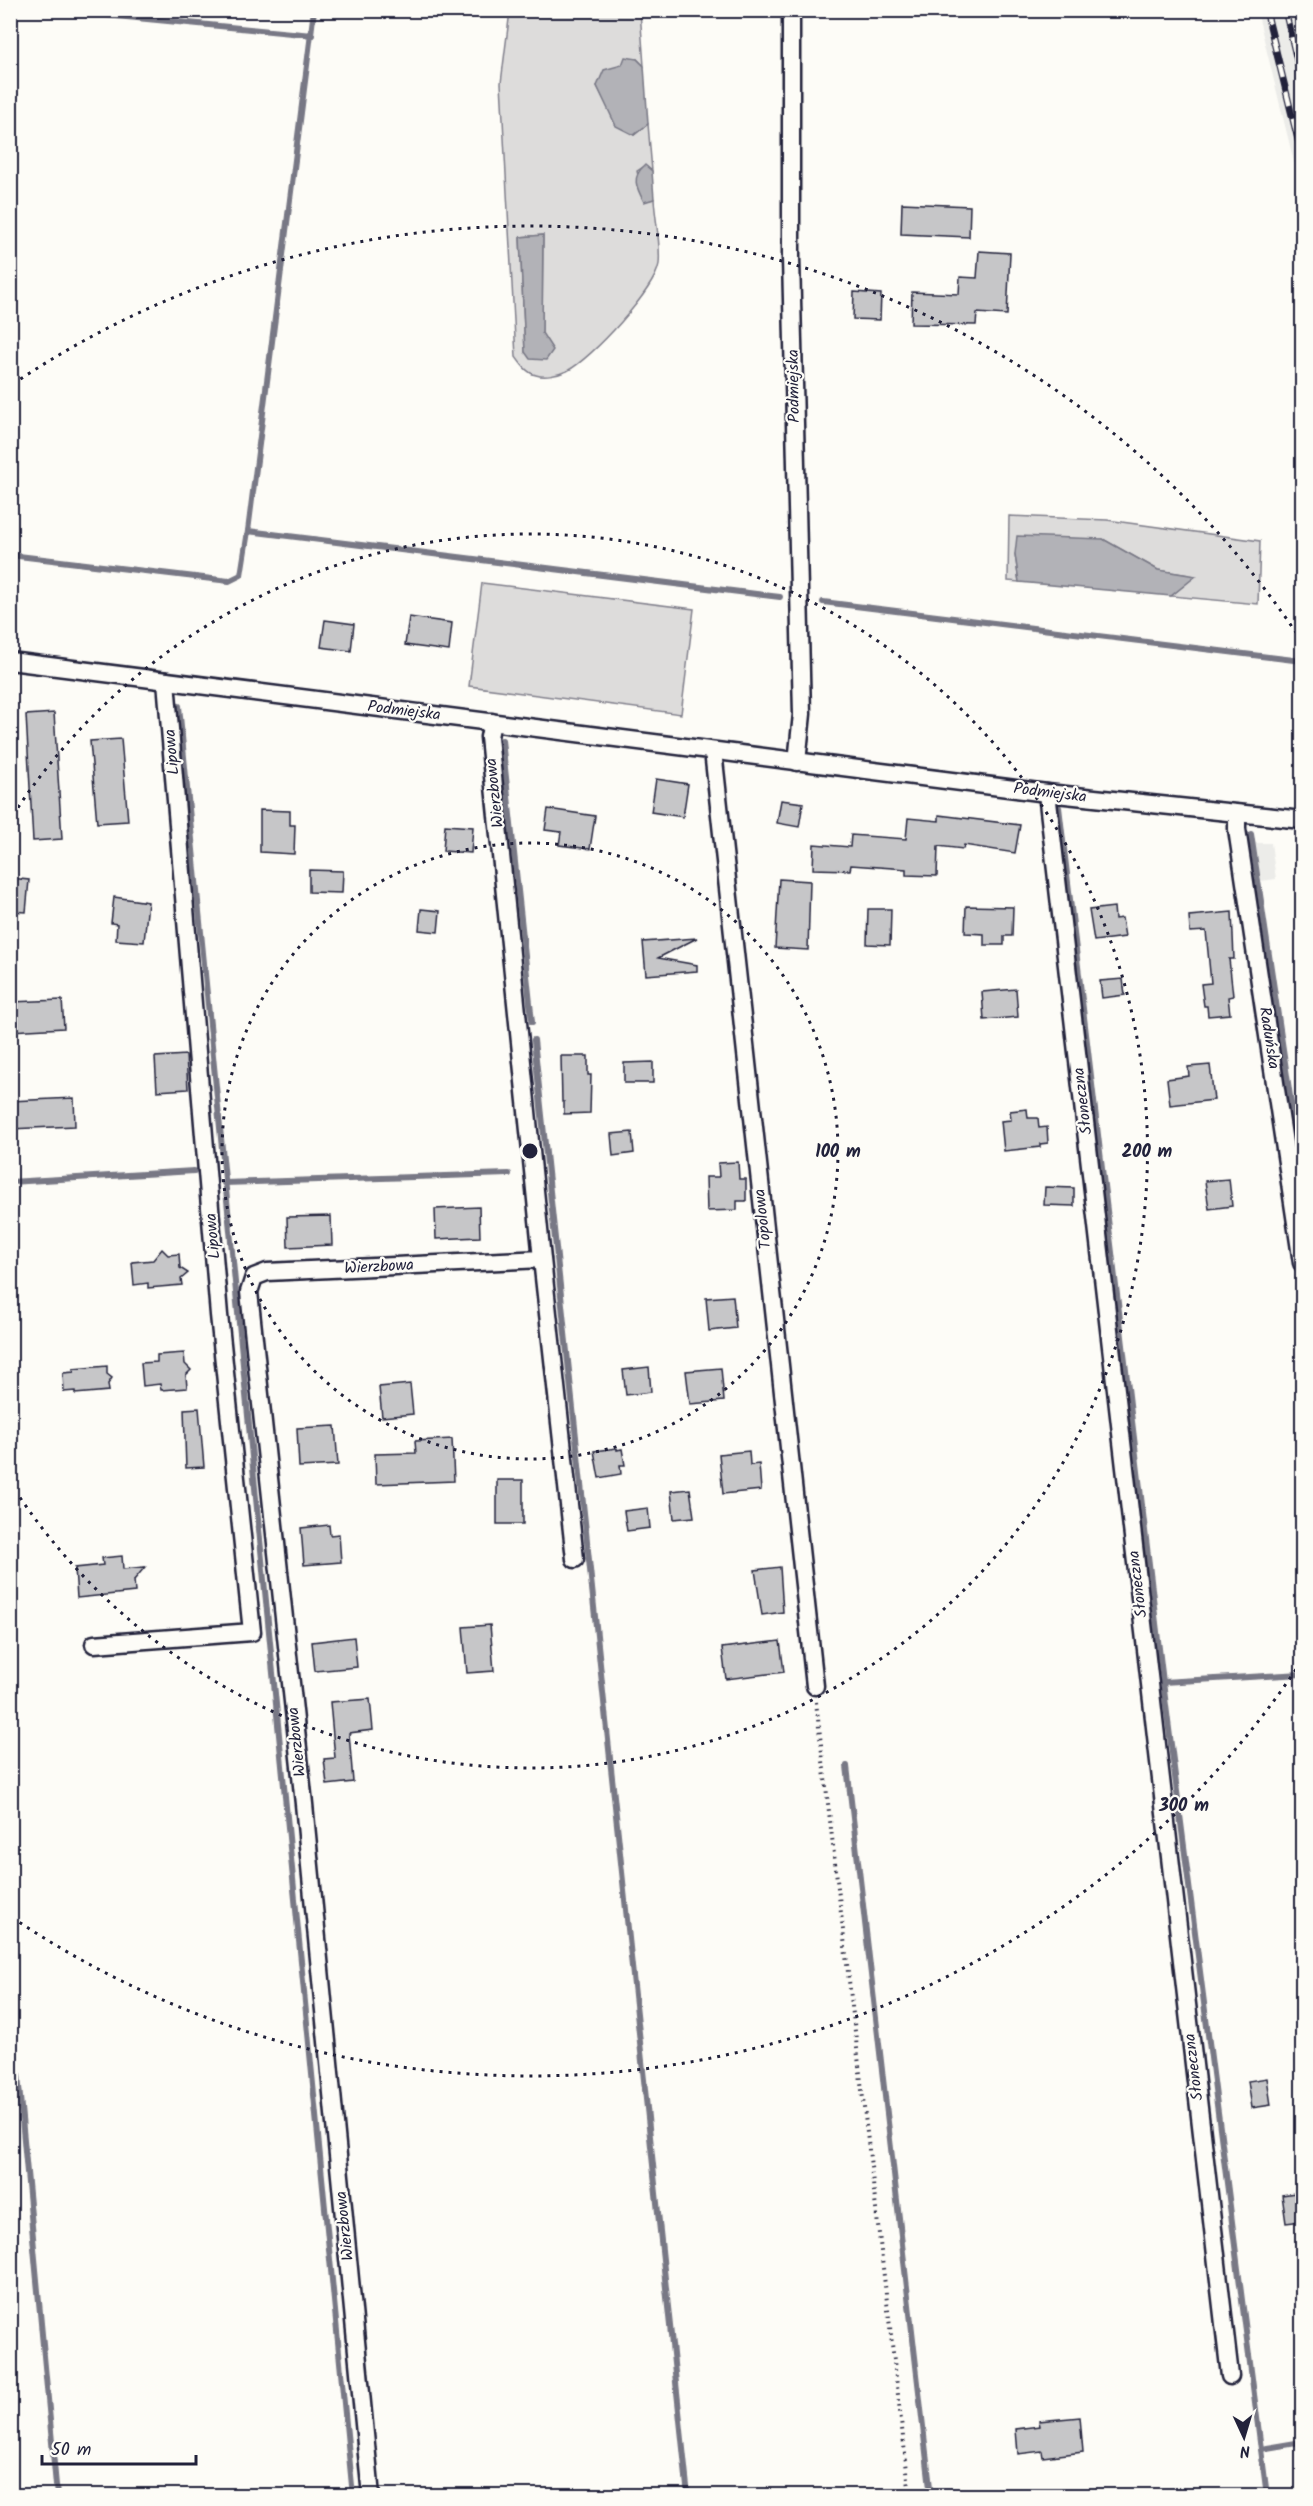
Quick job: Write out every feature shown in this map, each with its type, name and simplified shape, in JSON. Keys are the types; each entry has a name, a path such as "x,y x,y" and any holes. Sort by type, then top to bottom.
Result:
{"street":[{"name":"Podmiejska","path":"791,10 791,258 802,714 797,762"},
{"name":"Podmiejska","path":"10,661 1047,793 1302,820"},
{"name":"Lipowa","path":"94,1644 252,1632 219,1315 166,681"},
{"name":"Wierzbowa","path":"492,722 489,737 575,1559"},
{"name":"Topolowa","path":"713,751 815,1686"},
{"name":"Słoneczna","path":"1047,793 1230,2376"},
{"name":"Raduńska","path":"1237,814 1237,829 1302,1263"},
{"name":"Wierzbowa","path":"371,2496 304,1804 249,1292 254,1277 267,1272 542,1259"}],"path":[{"path":"815,1686 910,2496"}],"shaded area":[{"path":"510,11 640,11 644,66 637,59 622,65 597,86 605,101 634,135 648,124 652,171 645,166 637,171 644,201 654,199 659,240 659,264 646,290 606,339 578,364 552,376 533,374 524,368 516,357 501,83","holes":["543,235 542,333 525,352 520,237"]},
{"path":"1257,11 1302,11 1302,195"},
{"path":"625,57 637,59 644,66 648,124 634,135 616,126 597,86 604,70 622,65"},
{"path":"645,165 652,171 654,199 644,202 636,178"},
{"path":"543,235 542,333 553,350 546,360 530,359 525,352 520,237"},
{"path":"1009,516 1107,520 1260,541 1258,604 1171,596 1195,576 1158,570 1103,539 1015,554 1019,582 1008,581"},
{"path":"1017,536 1103,539 1158,570 1196,576 1171,596 1019,582 1015,554"},
{"path":"482,583 694,609 681,714 469,686"},
{"path":"1255,843 1271,843 1276,879 1261,881"}],"building":[{"path":"902,203 970,206 969,237 901,234"},
{"path":"979,251 1010,253 1007,315 977,313 976,325 911,324 912,292 959,294 960,277 977,278"},
{"path":"854,292 881,294 880,320 853,319"},
{"path":"409,617 452,623 449,651 405,645"},
{"path":"325,620 354,624 351,651 321,647"},
{"path":"54,713 62,839 33,841 26,715"},
{"path":"121,739 128,821 97,823 90,741"},
{"path":"656,779 688,784 683,817 651,812"},
{"path":"781,800 803,803 799,827 777,823"},
{"path":"548,809 595,816 590,849 559,845 561,832 545,830"},
{"path":"260,810 290,811 290,825 295,825 294,854 260,852"},
{"path":"939,815 1020,825 1015,853 964,845 963,849 938,846 937,876 906,875 906,869 851,865 850,870 813,869 814,844 850,847 851,835 906,839 908,818 939,821"},
{"path":"445,825 473,827 471,853 443,851"},
{"path":"309,870 343,871 342,893 309,892"},
{"path":"10,878 29,880 26,912 10,911"},
{"path":"779,879 810,881 808,950 775,948"},
{"path":"114,897 148,902 144,942 116,940 117,924 111,923"},
{"path":"966,906 1013,907 1012,936 1004,936 1004,945 984,945 984,934 965,933"},
{"path":"1114,907 1115,919 1122,918 1125,937 1094,941 1089,910"},
{"path":"421,909 440,911 438,932 419,930"},
{"path":"868,909 891,909 890,945 867,944"},
{"path":"1232,912 1234,959 1229,959 1233,996 1228,997 1230,1014 1208,1016 1201,984 1211,983 1206,931 1190,932 1189,916"},
{"path":"697,938 658,958 697,965 697,971 646,975 643,942"},
{"path":"1123,979 1125,995 1102,998 1100,981"},
{"path":"1016,989 1018,1017 984,1020 982,992"},
{"path":"62,1000 64,1028 10,1031 10,1002"},
{"path":"186,1055 188,1089 157,1091 155,1057"},
{"path":"561,1056 588,1056 588,1075 591,1075 590,1113 564,1114"},
{"path":"653,1062 653,1083 624,1083 624,1063"},
{"path":"1210,1065 1214,1100 1170,1105 1167,1079 1189,1076 1188,1067"},
{"path":"74,1098 75,1126 10,1129 10,1101"},
{"path":"1027,1109 1028,1118 1038,1118 1039,1128 1047,1127 1048,1143 1040,1144 1040,1147 1004,1151 1001,1121 1011,1120 1010,1111"},
{"path":"632,1132 634,1153 613,1156 611,1134"},
{"path":"738,1162 739,1179 746,1179 746,1201 737,1201 737,1210 707,1211 706,1177 719,1177 718,1163"},
{"path":"1229,1179 1232,1206 1209,1209 1205,1181"},
{"path":"1045,1187 1074,1188 1074,1206 1044,1205"},
{"path":"479,1207 480,1237 436,1239 435,1209"},
{"path":"331,1216 332,1245 288,1247 287,1217"},
{"path":"162,1249 168,1255 179,1254 180,1268 188,1273 181,1279 182,1285 148,1288 148,1283 134,1285 132,1262 153,1260"},
{"path":"733,1296 736,1328 709,1331 706,1298"},
{"path":"184,1353 185,1364 191,1370 186,1375 187,1388 161,1390 160,1384 143,1386 141,1363 157,1362 157,1355"},
{"path":"107,1366 107,1374 112,1378 108,1384 109,1391 75,1394 75,1391 64,1392 63,1373 74,1372 73,1369"},
{"path":"649,1367 651,1392 626,1395 623,1370"},
{"path":"721,1368 724,1401 690,1404 686,1371"},
{"path":"410,1384 413,1414 382,1417 379,1387"},
{"path":"199,1408 204,1467 186,1468 184,1409"},
{"path":"335,1426 338,1465 299,1467 297,1428"},
{"path":"452,1439 454,1481 376,1484 375,1454 416,1453 415,1441"},
{"path":"617,1448 617,1450 622,1449 625,1465 620,1465 621,1474 599,1478 594,1451"},
{"path":"749,1451 750,1465 759,1464 761,1490 723,1494 719,1454"},
{"path":"497,1480 523,1480 523,1524 497,1524"},
{"path":"690,1489 694,1517 674,1519 671,1491"},
{"path":"648,1508 650,1528 627,1531 624,1511"},
{"path":"329,1525 330,1535 339,1534 341,1562 304,1565 301,1528"},
{"path":"122,1556 123,1569 145,1567 134,1580 135,1592 77,1598 75,1568 103,1565 102,1558"},
{"path":"780,1567 783,1612 762,1615 755,1570"},
{"path":"490,1625 494,1671 467,1673 463,1627"},
{"path":"354,1637 357,1667 315,1671 312,1642"},
{"path":"780,1641 784,1672 726,1679 722,1648"},
{"path":"370,1699 373,1730 349,1733 353,1782 327,1785 324,1759 335,1758 330,1702"},
{"path":"1267,2078 1271,2105 1252,2108 1248,2081"},
{"path":"1302,2192 1302,2221 1286,2223 1282,2195"},
{"path":"1080,2417 1083,2452 1043,2457 1042,2451 1018,2454 1016,2429 1040,2426 1039,2421"}],"waterway":[{"path":"54,10 312,35"},
{"path":"248,531 314,10"},
{"path":"10,555 229,581 241,575 248,531 780,597"},
{"path":"823,602 1302,661"},
{"path":"179,706 353,2496"},
{"path":"502,740 532,1022"},
{"path":"1059,807 1163,1682 1267,2496"},
{"path":"1251,834 1302,1177"},
{"path":"534,1040 688,2496"},
{"path":"10,1182 194,1171"},
{"path":"224,1183 509,1174"},
{"path":"1163,1682 1302,1674"},
{"path":"847,1766 931,2496"},
{"path":"10,1989 57,2496"},
{"path":"1261,2449 1302,2442"}],"railway":[{"path":"1266,10 1302,156"},
{"path":"1285,10 1302,82"},
{"path":"1297,10 1302,31"}]}
